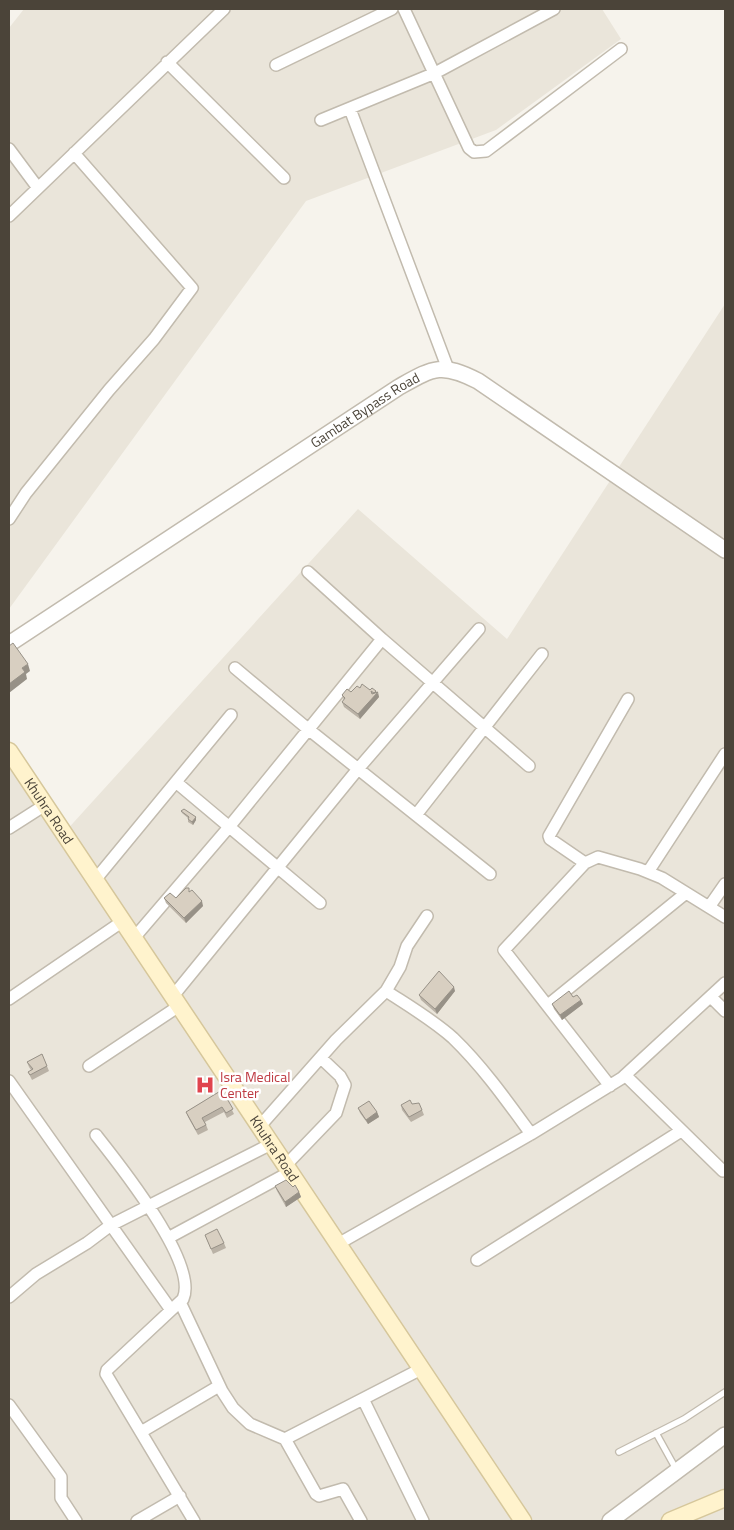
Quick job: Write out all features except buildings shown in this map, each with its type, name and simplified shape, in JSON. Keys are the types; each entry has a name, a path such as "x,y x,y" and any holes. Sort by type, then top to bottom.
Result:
{"main road":[{"name":"Khuhra Road","path":"9,751 523,1521"},
{"path":"670,1521 725,1498"}],"street":[{"path":"9,216 224,9"},
{"path":"276,65 392,9"},
{"path":"404,9 469,148 474,152 486,151 621,48"},
{"path":"321,120 435,73 554,9"},
{"path":"167,62 284,178"},
{"path":"350,109 448,369 457,370 478,381 725,550"},
{"path":"9,149 38,188"},
{"path":"9,519 26,493 109,390 159,333 192,288 74,153"},
{"name":"Gambat Bypass Road","path":"9,644 399,387 426,373 448,369"},
{"path":"308,572 382,639 529,766"},
{"path":"89,1066 176,1001 358,769 434,684 479,629"},
{"path":"134,938 229,827 382,639"},
{"path":"416,815 542,654"},
{"path":"235,668 308,729 490,874"},
{"path":"585,863 554,844 549,836 628,699"},
{"path":"96,880 177,783 230,715"},
{"path":"648,872 721,771 725,754"},
{"path":"177,783 320,904"},
{"path":"9,828 45,805"},
{"path":"610,1086 504,950 585,863 598,857 648,872 725,917"},
{"path":"709,907 725,884"},
{"path":"548,1005 686,893"},
{"path":"260,1126 321,1058 386,991 400,967 407,946 427,916"},
{"path":"9,999 123,921"},
{"path":"338,1244 531,1134 625,1076 725,983"},
{"path":"386,991 434,1022 453,1039 483,1070 531,1134"},
{"path":"711,997 725,1011"},
{"path":"168,1238 288,1169 324,1128 339,1106 345,1085 340,1076 321,1058"},
{"path":"625,1076 723,1171"},
{"path":"9,1081 111,1225 176,1306 233,1408 244,1419 260,1429 285,1439 316,1494 319,1496 343,1489 361,1521"},
{"path":"477,1260 682,1131"},
{"path":"96,1135 148,1205 168,1238 186,1283 186,1292 176,1306 107,1370 106,1374 194,1521"},
{"path":"9,1297 36,1274 111,1225 271,1144"},
{"path":"285,1439 421,1369"},
{"path":"141,1432 219,1386"},
{"path":"363,1399 423,1521"},
{"path":"9,1405 13,1420 61,1477 61,1498 76,1521"},
{"path":"610,1521 725,1435"},
{"path":"137,1521 180,1496"}],"lane":[{"path":"619,1452 684,1419 725,1392"},
{"path":"656,1433 677,1471"}],"shaded area":[{"path":"24,9 602,9 621,39 496,130 306,201 9,609 9,28"},
{"path":"725,304 725,1521 9,1521 9,751 64,833 358,509 507,639"}],"place":[{"name":"Isra Medical Center","path":"205,1085"}]}
